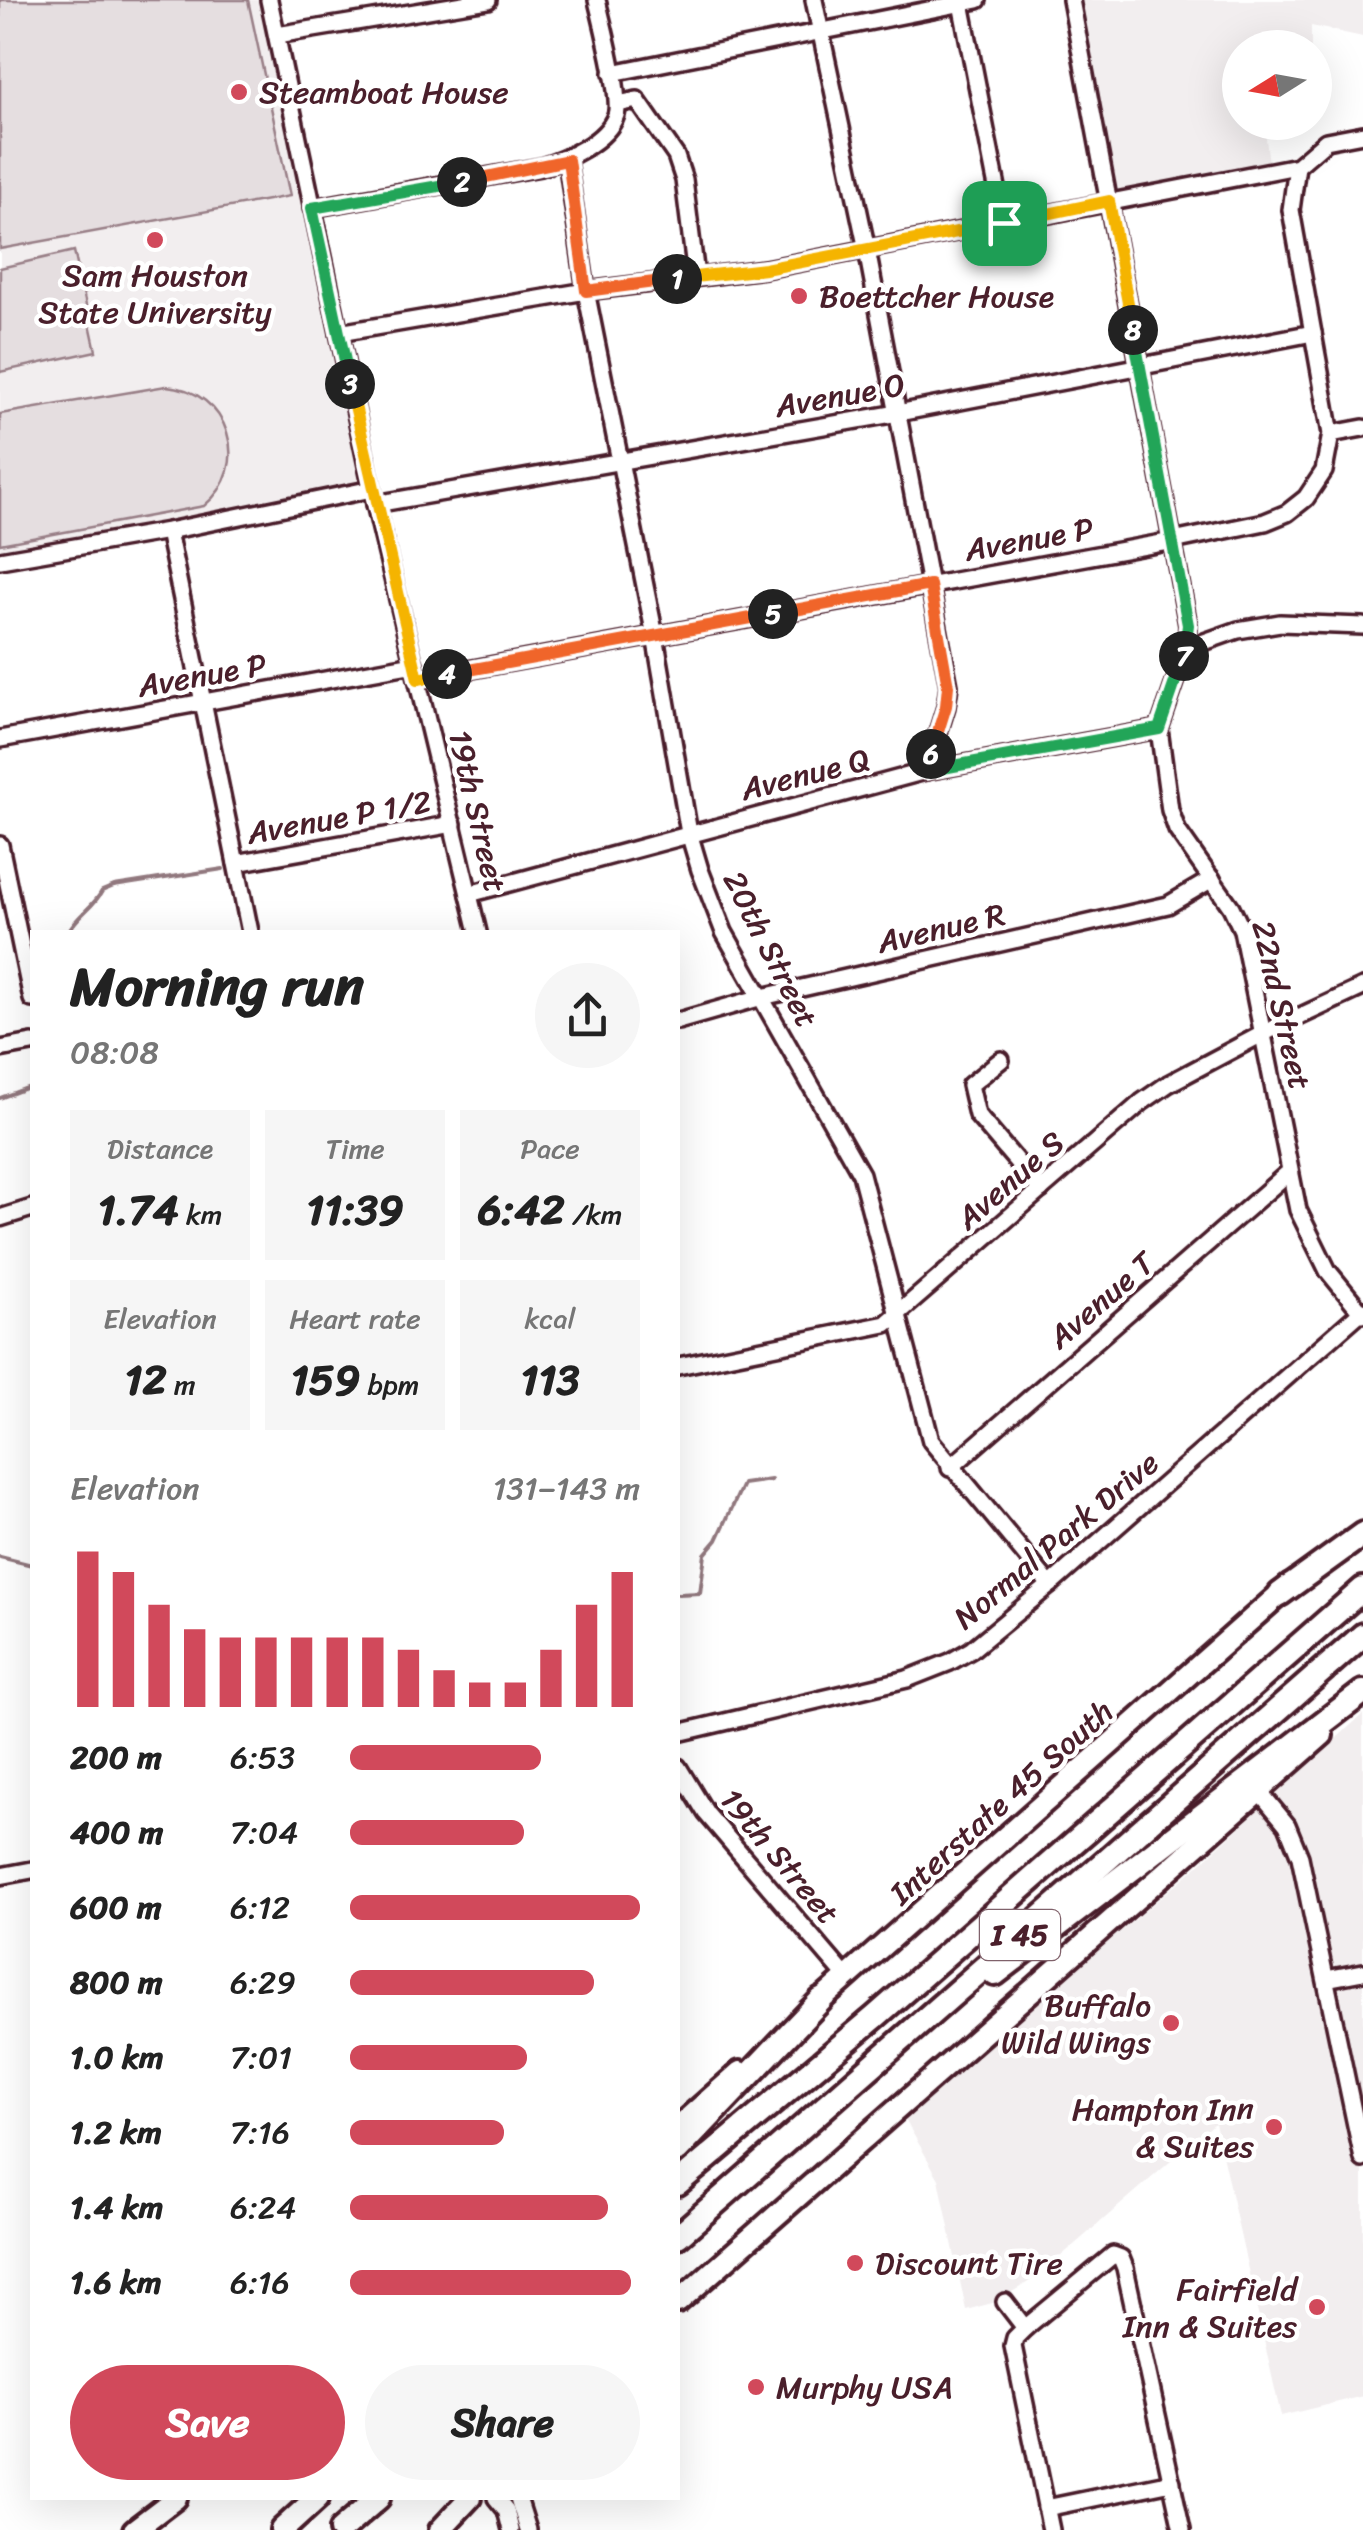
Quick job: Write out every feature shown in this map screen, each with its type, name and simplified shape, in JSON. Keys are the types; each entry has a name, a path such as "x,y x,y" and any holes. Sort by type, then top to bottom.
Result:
{"highway":[{"path":"1280,1594 1363,1534"},
{"name":"I 45","path":"680,2181 890,2004 1363,1589"},
{"name":"I 45","path":"680,2234 1363,1635"},
{"path":"890,2048 1033,1947 1363,1695"},
{"path":"680,2148 821,2000"},
{"path":"282,2530 314,2500"},
{"path":"341,2530 376,2500"}],"main road":[{"name":"Interstate 45 South","path":"680,2125 1363,1520"},
{"path":"680,2300 1363,1695"},
{"path":"134,2530 173,2500"},
{"path":"440,2530 468,2500"}],"street":[{"name":"19th Street","path":"269,0 374,497 478,930"},
{"path":"276,35 488,0"},
{"path":"312,208 568,160 610,125 618,104 597,0"},
{"path":"814,0 867,250 948,686 946,706 926,771"},
{"name":"22nd Street","path":"1071,0 1188,625 1187,648 1159,729 1170,810 1177,830 1242,930 1298,1210 1328,1271 1362,1312"},
{"path":"612,73 970,2 1004,223"},
{"path":"618,104 637,100 676,156 684,180 696,276"},
{"path":"339,333 586,291 765,269 867,250 1297,166 1326,141 1363,134"},
{"name":"20th Street","path":"568,160 586,291 622,462 689,832 713,910 861,1174 931,1441 1050,1585"},
{"path":"1297,166 1291,210 1332,434 1363,428"},
{"name":"Avenue O","path":"0,560 374,497 622,462 1313,333"},
{"name":"Avenue P","path":"0,740 203,703 655,636 1265,522 1287,513 1306,498 1324,471 1332,434"},
{"path":"168,531 250,930"},
{"path":"1187,648 1238,630 1280,623 1363,626"},
{"name":"Avenue Q","path":"469,894 926,771 1159,729"},
{"name":"Avenue P 1/2","path":"236,863 453,824"},
{"path":"0,846 5,893 30,990"},
{"name":"Avenue R","path":"680,1020 762,997 1168,904 1212,879"},
{"name":"Avenue S","path":"680,1366 886,1324 1155,1093 1264,1033 1363,987"},
{"path":"0,1048 30,1043"},
{"path":"1001,1060 970,1085 970,1100 976,1115 1042,1190"},
{"name":"Avenue T","path":"950,1468 1289,1172"},
{"path":"0,1218 30,1209"},
{"name":"Normal Park Drive","path":"680,1734 908,1680 971,1650 1362,1312"},
{"name":"19th Street","path":"680,1770 706,1813 847,1978"},
{"path":"1259,1791 1288,1825 1295,1841 1363,2159"},
{"path":"0,1876 30,1870"},
{"path":"1326,1979 1363,1972"},
{"path":"1051,2530 1014,2354 1015,2338 1108,2257 1121,2258 1182,2530"},
{"path":"1006,2302 1025,2328"},
{"path":"1046,2508 1172,2482"},
{"path":"498,2500 506,2510 511,2530"},
{"path":"519,2500 528,2530"}],"shaded area":[{"name":"Sam Houston State University","path":"0,0 261,0 361,479 353,486 0,551"},
{"path":"0,0 248,0 290,196 0,249"},
{"path":"1081,0 1363,0 1363,37 1311,26 1311,30 1222,30 1222,140 1266,140 1269,163 1122,192 1114,184"},
{"path":"74,251 96,351 0,372 0,268"},
{"path":"166,386 205,401 227,432 228,471 219,490 204,506 0,544 0,414"},
{"path":"1363,1714 1363,2396 1281,2416 1215,2123 1038,2276 996,2302 966,2310 939,2179 904,2118 1203,1861"}],"waterway":[{"path":"69,930 102,891 114,886 223,869"},
{"path":"0,1098 30,1087"},
{"path":"680,1594 700,1593 705,1554 717,1540 743,1484 771,1480"},
{"path":"0,1557 30,1564"}],"place":[{"name":"Steamboat House","path":"239,92"},
{"name":"Sam Houston State University","path":"155,240"},
{"name":"Boettcher House","path":"799,296"},
{"name":"Buffalo Wild Wings","path":"1171,2023"},
{"name":"Hampton Inn & Suites","path":"1274,2127"},
{"name":"Discount Tire","path":"855,2263"},
{"name":"Fairfield Inn & Suites","path":"1317,2307"},
{"name":"Murphy USA","path":"756,2387"}],"route":[{"path":"568,160 586,291 765,269 1004,223 1109,201 1188,625 1187,648 1159,729 926,771 946,706 948,686 930,585 418,679 375,504 312,208 568,160"}]}
